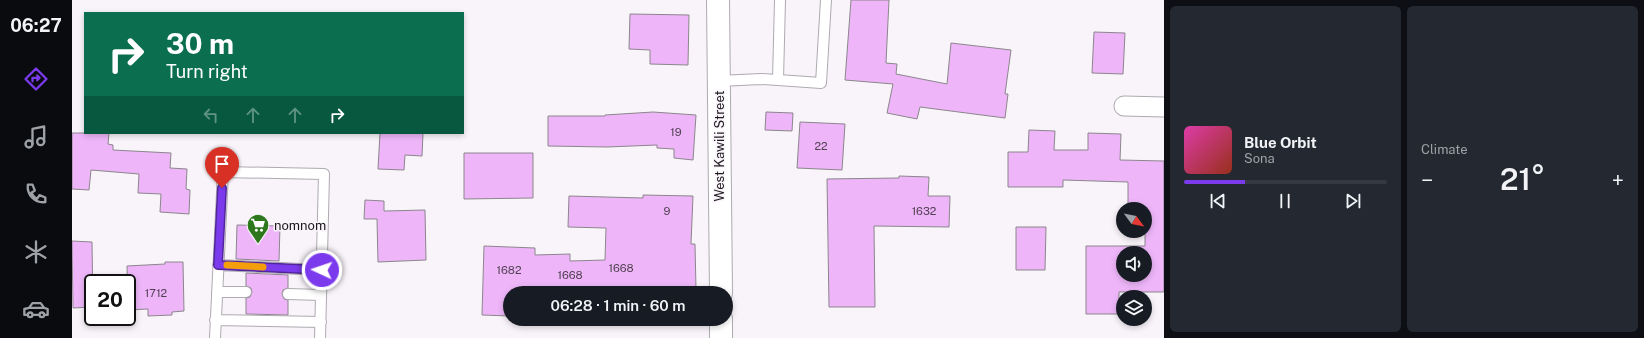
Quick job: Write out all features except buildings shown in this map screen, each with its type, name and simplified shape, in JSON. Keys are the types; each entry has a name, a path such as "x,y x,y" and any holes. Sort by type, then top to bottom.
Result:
{"street":[{"name":"West Kawili Street","path":"718,0 720,286"},
{"path":"1124,106 1164,107"},
{"path":"721,326 721,338"}],"lane":[{"path":"778,80 780,0"},
{"path":"719,81 761,79 821,82 826,0"},
{"path":"215,338 223,172 324,174 320,338"},
{"path":"218,265 322,270"},
{"path":"217,292 246,292"},
{"path":"288,294 321,295"},
{"path":"215,320 321,322"}],"slow traffic":[{"path":"227,265 263,267"}],"place":[{"name":"nomnom","path":"258,244"}],"route":[{"path":"222,188 218,265 322,270"}]}
